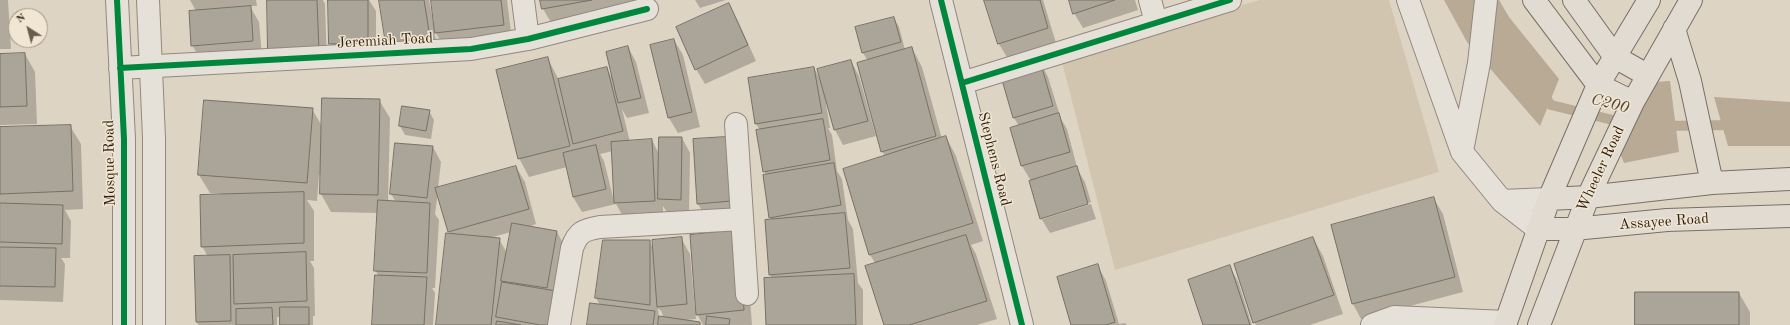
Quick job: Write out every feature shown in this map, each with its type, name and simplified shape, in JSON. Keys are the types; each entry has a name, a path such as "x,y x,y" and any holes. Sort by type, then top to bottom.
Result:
{"main road":[{"path":"1534,0 1595,92 1631,105"},
{"path":"1574,0 1615,57 1647,75"},
{"path":"1506,323 1549,199 1595,92 1649,0"},
{"name":"Wheeler Road","path":"1539,325 1574,229 1616,137 1647,75 1691,0"},
{"path":"1674,29 1690,81 1712,183"},
{"path":"1549,199 1588,197 1712,183 1790,179"},
{"name":"Assayee Road","path":"1538,229 1574,229 1667,220 1790,216"}],"street":[{"name":"Mosque Road","path":"117,0 124,139 124,325"},
{"path":"148,0 154,138 154,325"},
{"path":"523,0 528,40"},
{"name":"Stephens Road","path":"941,0 1022,325"},
{"path":"1150,0 1156,22"},
{"path":"962,83 1230,0"},
{"path":"1408,0 1462,152 1502,200 1538,229"},
{"path":"1462,152 1479,63 1486,0"},
{"name":"Jeremiah Toad","path":"120,68 471,49 528,40 647,9"},
{"path":"736,124 747,294"},
{"path":"1502,200 1549,199"},
{"path":"559,325 572,248 576,236 586,229 742,219"},
{"path":"1372,325 1394,317 1506,323"}],"shaded area":[{"path":"1260,0 1389,0 1439,172 1115,270 1061,58"},
{"path":"1444,0 1499,0 1509,17 1559,79 1540,126 1467,42"},
{"path":"1670,81 1679,152 1624,163 1620,153 1655,82"},
{"path":"1714,97 1790,102 1790,146 1728,146"}],"building":[{"path":"267,0 317,0 319,51 268,52"},
{"path":"328,0 368,0 368,43 329,44"},
{"path":"379,0 424,0 430,37 386,44"},
{"path":"431,0 501,0 504,25 435,33"},
{"path":"540,0 592,0 542,9"},
{"path":"984,0 1040,0 1048,28 998,44"},
{"path":"1069,0 1115,0 1073,14"},
{"path":"729,3 748,45 695,70 676,27"},
{"path":"251,6 253,41 191,46 189,11"},
{"path":"894,17 901,42 862,53 855,27"},
{"path":"674,39 692,112 668,118 650,45"},
{"path":"628,46 641,98 618,103 606,52"},
{"path":"912,47 936,136 881,152 857,63"},
{"path":"25,53 27,106 0,107 0,54"},
{"path":"548,57 570,146 518,159 496,70"},
{"path":"851,60 868,121 834,130 817,69"},
{"path":"1040,61 1053,106 1013,118 1000,73"},
{"path":"607,67 623,131 573,144 558,79"},
{"path":"814,67 822,113 755,124 748,78"},
{"path":"322,98 380,99 378,195 320,194"},
{"path":"204,100 313,108 307,183 198,175"},
{"path":"402,106 430,110 426,131 399,126"},
{"path":"1059,113 1070,152 1021,166 1010,128"},
{"path":"823,119 830,160 763,172 756,130"},
{"path":"71,125 73,191 0,194 0,127"},
{"path":"946,136 973,223 869,255 843,169"},
{"path":"659,137 682,137 681,200 658,199"},
{"path":"726,137 731,201 697,204 693,139"},
{"path":"652,139 655,201 614,203 611,142"},
{"path":"395,143 433,146 427,198 390,194"},
{"path":"596,145 606,189 573,197 563,153"},
{"path":"834,163 841,205 769,218 763,175"},
{"path":"516,166 529,209 448,232 435,188"},
{"path":"1077,166 1088,204 1040,219 1029,181"},
{"path":"304,192 304,243 201,247 200,195"},
{"path":"1434,197 1455,277 1352,304 1331,225"},
{"path":"378,200 430,203 427,273 374,271"},
{"path":"0,203 63,205 62,244 0,242"},
{"path":"845,213 850,268 769,275 765,220"},
{"path":"512,223 557,231 547,288 501,281"},
{"path":"738,230 744,310 696,315 690,235"},
{"path":"446,233 500,238 491,325 436,325"},
{"path":"966,235 987,301 909,325 884,325 865,266"},
{"path":"682,237 687,304 657,307 652,240"},
{"path":"1313,237 1334,295 1253,323 1234,264"},
{"path":"603,240 650,240 650,305 595,298"},
{"path":"0,247 56,248 55,287 0,286"},
{"path":"306,252 307,301 234,304 233,255"},
{"path":"230,255 231,321 196,322 194,256"},
{"path":"1098,264 1115,322 1106,325 1071,325 1057,277"},
{"path":"1230,265 1250,325 1203,325 1188,280"},
{"path":"854,274 856,325 766,325 764,278"},
{"path":"375,275 427,277 424,325 372,325"},
{"path":"502,282 556,291 549,325 540,325 496,317"},
{"path":"1635,292 1739,292 1739,325 1635,325"},
{"path":"590,303 655,311 653,325 587,325"},
{"path":"280,307 309,307 309,325 280,325"},
{"path":"272,308 273,325 236,325 236,309"},
{"path":"659,316 700,322 700,325 658,325"},
{"path":"707,316 730,319 729,325 706,325"},
{"path":"497,321 521,325 496,325"}],"waterway":[{"name":"C200","path":"1542,93 1551,105 1625,123"},
{"name":"C200","path":"1663,126 1735,125"}],"cycle path":[{"path":"117,0 124,139 124,325"},
{"path":"941,0 1022,325"},
{"path":"962,83 1230,0"},
{"path":"120,68 471,49 528,39 647,9"}]}
